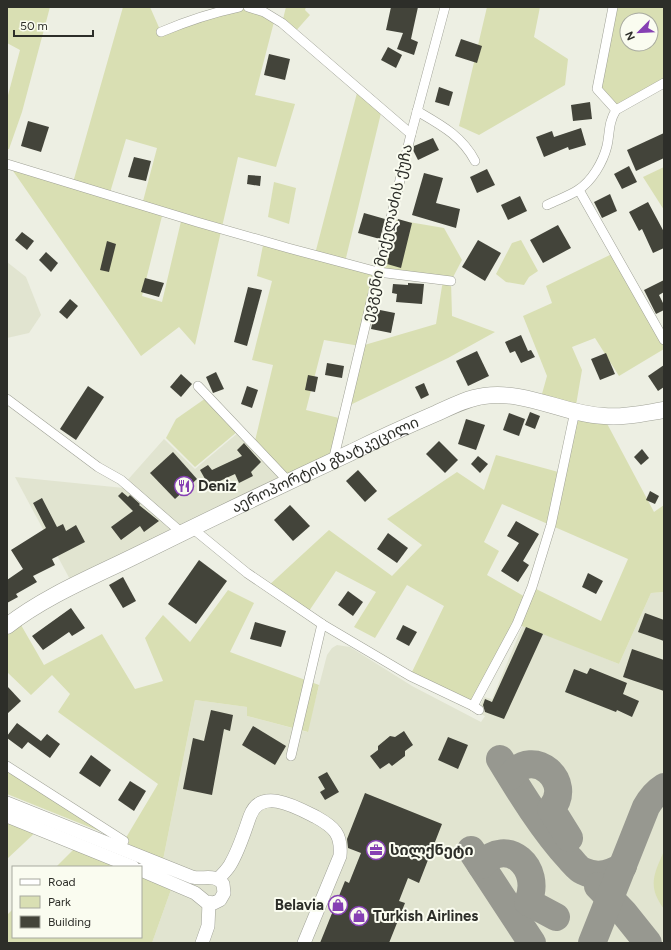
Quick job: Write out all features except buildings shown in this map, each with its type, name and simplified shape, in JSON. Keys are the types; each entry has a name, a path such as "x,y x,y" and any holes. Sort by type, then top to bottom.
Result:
{"highway":[{"name":"აეროპორტის გზატკეცილი","path":"7,626 17,618 49,599 187,531 333,461 461,403 484,396 512,395 575,411 603,416 629,415 664,410"}],"street":[{"path":"161,32 190,20 215,12 239,7"},
{"path":"248,7 264,12 282,23 411,134"},
{"name":"ევგენი მიქელაძის ქუჩა","path":"333,461 411,134 445,7"},
{"path":"613,7 597,89 616,110"},
{"path":"547,204 578,190 590,181 607,148 611,118 616,110 664,83"},
{"path":"417,111 444,127 460,140 470,152 474,161"},
{"path":"7,164 242,235 378,272 451,281"},
{"path":"578,190 664,340"},
{"path":"198,386 289,482"},
{"path":"7,399 98,467 121,480 187,531 322,624 410,676 476,708 532,587 551,525 575,411"},
{"path":"291,756 322,624"},
{"path":"7,766 124,842"},
{"path":"218,879 230,866 238,850 250,815 254,808 262,803 271,800 280,801 297,807 329,824 340,841 340,856 304,943"},
{"path":"7,803 192,877 205,879 213,877 218,879 223,884 224,893 220,900 205,899 195,893 142,870"},
{"path":"7,816 131,866"},
{"path":"202,943 208,926 205,899 199,888 200,884 205,879"}],"shaded area":[{"path":"7,262 26,277 41,315 29,333 7,338"},
{"path":"239,432 286,481 183,530 125,483 164,439 195,469"},
{"path":"15,477 124,488 179,532 73,585"},
{"path":"664,592 664,943 152,943 173,884 157,877 162,865 195,700 247,707 247,716 307,732 327,655 332,648 337,645 350,647 412,686 481,722 485,716 478,713 484,697 492,699 523,625 619,664 651,593"}],"green space":[{"path":"7,7 50,7 22,112 9,149 7,149 7,99 20,50 7,43"},
{"path":"123,7 150,7 161,32 239,7 248,7 275,18 255,95 295,104 276,167 238,157 195,345 179,327 141,356 11,168 72,186","holes":["126,139 157,148 142,205 109,196","163,212 182,217 162,302 142,296"]},
{"path":"286,7 306,7 305,10 310,15 294,33 282,23"},
{"path":"487,7 540,7 534,37 568,59 565,85 479,135 459,126"},
{"path":"613,7 664,7 664,83 616,110 597,89"},
{"path":"358,89 382,109 345,262 378,272 391,219 444,228 462,260 451,281 452,316 495,332 448,358 346,407 360,346 324,340 306,410 343,419 333,461 289,482 254,445 273,365 252,360 272,281 257,276 264,240 315,254","holes":["378,272 443,280 436,324 361,346"]},
{"path":"664,167 664,210 643,177"},
{"path":"274,182 296,188 289,224 268,217"},
{"path":"521,240 538,271 529,277 524,285 506,282 496,274 512,243"},
{"path":"614,253 664,340 664,349 619,376 595,338 572,347 582,370 575,411 540,401 547,376 523,316 552,303 546,286"},
{"path":"206,398 238,431 195,467 166,438 176,419"},
{"path":"575,411 603,416 654,512 664,505 664,592 651,593 619,664 517,624 473,706 410,676 444,606 407,585 375,638 354,627 376,592 336,571 307,614 267,587 329,530 392,576 422,545 387,519 457,472 484,490 496,455 562,473","holes":["502,504 628,559 601,621 532,587 527,598 487,575 499,551 484,542"]},
{"path":"228,590 254,603 230,652 319,685 308,732 247,716 247,707 195,700 162,865 124,841 158,784 58,712 70,694 52,675 31,695 7,672 7,626 17,618 44,665 102,634 135,689 163,681 145,638 163,615 190,642"},
{"path":"7,766 124,841 7,794"},
{"path":"7,818 39,829 7,859"},
{"path":"78,845 130,866 57,866"},
{"path":"664,851 664,909 655,893 654,880 657,867"},
{"path":"142,870 173,884 152,943 7,943 7,915 12,910 12,938 142,938"}],"taxiway":[{"path":"500,759 542,824 560,848 579,869 598,875 613,872 623,866"},
{"path":"511,776 520,767 530,764 540,766 548,771 555,779 558,788 557,799 551,809 569,838"},
{"path":"592,943 646,807 654,796 664,787"},
{"path":"471,850 532,943"},
{"path":"481,865 491,857 501,853 511,855 520,860 527,867 531,878 531,889 528,902 556,917"},
{"path":"598,886 624,913 648,943"}],"place":[{"name":"Deniz","path":"184,486"},
{"name":"სილქნეტი","path":"376,850"},
{"name":"Belavia","path":"338,905"},
{"name":"Turkish Airlines","path":"359,916"}]}
